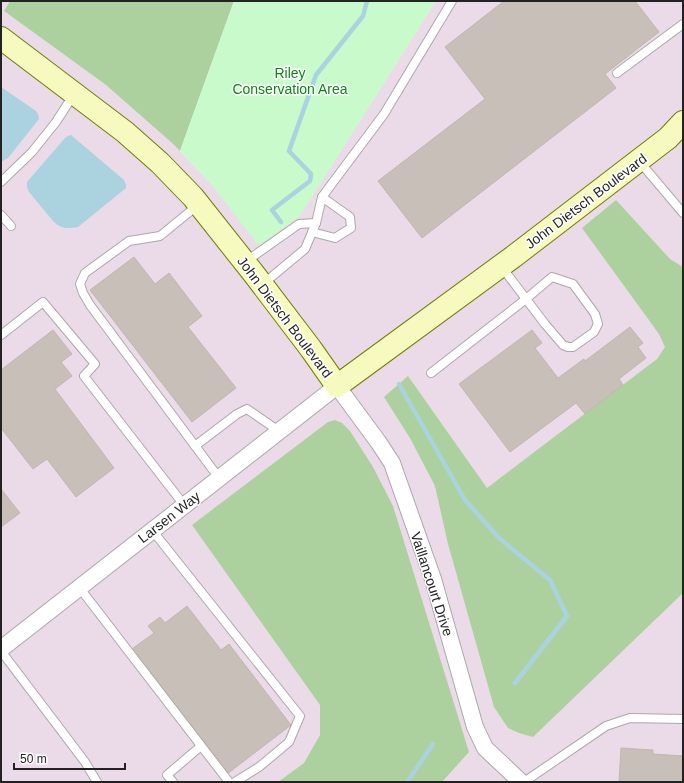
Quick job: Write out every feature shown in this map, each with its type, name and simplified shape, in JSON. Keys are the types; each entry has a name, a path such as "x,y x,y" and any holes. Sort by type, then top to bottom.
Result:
{"street":[{"name":"John Dietsch Boulevard","path":"1,38 131,137 160,163 193,197 311,349 337,386 501,266 668,138 683,122"},
{"name":"Larsen Way","path":"2,647 337,386"},
{"name":"Vaillancourt Drive","path":"337,386 379,442 392,463 433,579 475,727 485,748 521,782"}],"lane":[{"path":"262,285 304,249 316,223 322,197 384,114 452,1"},
{"path":"617,73 683,24"},
{"path":"1,182 32,152 56,122 74,93"},
{"path":"639,160 683,212"},
{"path":"312,232 335,238 351,228 350,217 322,197"},
{"path":"198,204 160,236 129,241 85,273 80,284 90,305 219,478"},
{"path":"1,215 11,226"},
{"path":"244,262 298,224 316,223"},
{"path":"431,373 526,299 552,276 573,284 595,314 598,324 594,332 573,347 563,345 526,299 501,266"},
{"path":"1,335 43,302 95,364 84,376 184,505"},
{"path":"195,446 237,414 247,409 279,431"},
{"path":"152,530 300,716 289,742 259,767 235,782"},
{"path":"79,588 229,782"},
{"path":"2,647 86,762 97,782"},
{"path":"524,782 606,726 630,718 683,719"},
{"path":"172,782 167,775 201,746"}],"shaded area":[{"path":"1,1 10,1 4,11 106,85 172,143 212,185 300,215 436,1 683,1 683,782 1,782"}],"green space":[{"path":"10,1 234,1 180,151 106,85 4,11"},
{"name":"Riley Conservation Area","path":"234,1 436,1 300,216 259,246 212,185 180,151"},
{"path":"616,200 670,259 683,267 683,593 533,737 508,728 494,707 448,544 435,486 410,438 384,397 408,376 487,488 657,359 665,347 659,334 582,228"},
{"path":"335,420 342,423 350,431 373,467 393,506 469,752 442,782 278,782 304,763 320,735 320,705 192,525 328,422"}],"water":[{"path":"1,87 36,111 39,119 8,158 1,162"},
{"path":"71,135 124,180 126,188 78,227 67,228 59,226 53,221 29,192 27,182 65,138"}],"building":[{"path":"504,1 635,1 659,32 605,74 616,88 422,238 378,181 485,99 445,47"},
{"path":"134,257 155,284 169,273 202,316 188,327 236,388 192,422 90,290"},
{"path":"630,327 643,343 638,347 646,358 619,379 623,385 585,414 576,403 510,452 459,384 532,330 542,343 535,348 558,378 584,359 585,361"},
{"path":"53,330 72,354 61,362 72,376 55,389 114,468 76,497 47,459 33,469 1,428 1,370"},
{"path":"1,489 20,513 1,527"},
{"path":"187,606 221,650 229,644 291,725 227,774 132,649 154,633 148,626 160,617 165,623"},
{"path":"621,748 653,750 653,754 683,756 683,782 619,782"}],"waterway":[{"path":"281,222 272,210 310,181 311,174 289,151 316,75 363,16 367,1"},
{"path":"399,384 465,500 500,539 550,580 567,616 515,683"},
{"path":"407,782 433,744"}]}
